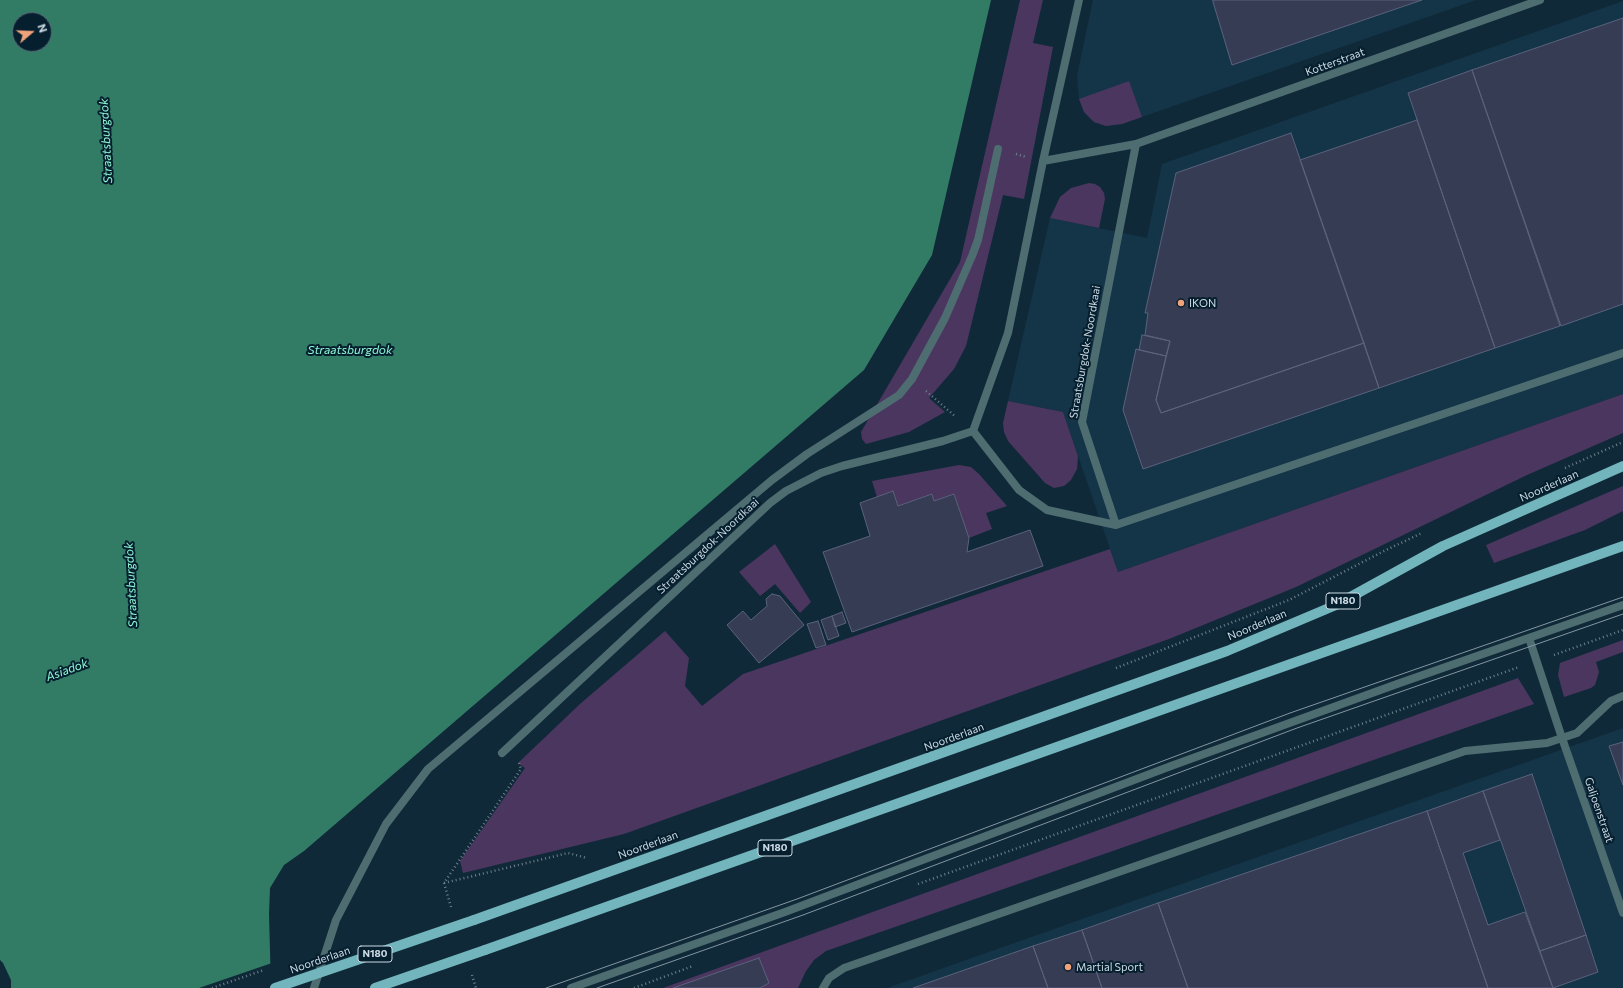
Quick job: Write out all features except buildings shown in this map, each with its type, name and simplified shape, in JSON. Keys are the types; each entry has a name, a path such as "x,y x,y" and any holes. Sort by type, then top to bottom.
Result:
{"main road":[{"name":"Noorderlaan","path":"275,988 474,920 1227,651 1336,605 1443,546 1623,466"},
{"name":"N180","path":"375,988 1623,546"}],"street":[{"path":"1079,0 1043,161 1008,333 973,432 1019,490 1047,510 1116,525 1623,353"},
{"name":"Kotterstraat","path":"1136,144 1540,0"},
{"path":"1043,161 1136,144"},
{"name":"Straatsburgdok-Noordkaai","path":"1116,525 1082,422 1136,144"},
{"path":"314,988 336,920 386,824 428,769 772,480 807,454 899,394 912,379 945,318 978,240 998,149"},
{"name":"Straatsburgdok-Noordkaai","path":"502,753 770,503 786,491 828,470 973,432"},
{"path":"571,988 785,912 1178,763 1623,606"},
{"name":"Galjoenstraat","path":"1529,638 1623,913"},
{"path":"823,988 829,978 844,968 1465,751 1547,743 1577,733 1611,701 1623,696"}],"path":[{"path":"998,149 1043,161"},
{"path":"912,379 973,432"},
{"path":"1563,469 1623,442"},
{"path":"1112,669 1289,600 1428,530"},
{"path":"911,886 1623,630"},
{"path":"444,883 521,769 513,743"},
{"path":"444,883 568,853 587,858 580,860"},
{"path":"444,883 453,913"},
{"path":"634,988 698,964"},
{"path":"471,973 476,988"}],"shaded area":[{"path":"1020,0 1043,0 1033,43 1053,47 1024,199 1003,195 966,346 954,369 929,398 945,412 909,432 866,444 862,439 861,432 960,262"},
{"path":"1093,0 1476,0 1122,124 1106,126 1094,122 1084,112 1079,99 1077,75"},
{"path":"1623,1 1623,394 1118,572 1063,412 1008,401 1050,218 1147,238 1162,164"},
{"path":"1129,81 1142,117 1122,124 1106,126 1094,122 1084,112 1079,99"},
{"path":"1089,183 1100,187 1104,193 1105,199 1099,228 1050,218 1060,197 1071,188"},
{"path":"1623,394 1623,433 1527,475 1296,587 1169,639 624,834 463,873 460,861 525,768 518,763 580,704 665,631 689,658 685,686 702,706 743,674 1110,549 1118,572"},
{"path":"1008,401 1063,412 1078,456 1077,469 1071,480 1064,486 1054,488 1045,483 1008,441 1004,432 1003,423"},
{"path":"959,465 971,467 1007,506 986,513 992,529 969,538 954,494 934,501 932,494 898,506 893,491 877,497 872,481"},
{"path":"1623,486 1623,511 1585,530 1494,563 1486,545"},
{"path":"775,544 811,602 800,613 775,584 760,596 739,572"},
{"path":"1623,640 1623,652 1596,662 1599,672 1595,685 1591,688 1564,697 1558,675 1560,663"},
{"path":"1518,678 1534,704 826,951 814,960 806,971 798,988 663,988"},
{"path":"1623,728 1623,988 887,988"}],"water":[{"name":"Straatsburgdok","path":"0,0 991,0 932,255 864,370 304,851 284,865 270,888 269,914 271,988 11,988 11,980 0,960"}],"pier":[{"path":"272,963 273,988 199,988"}],"tram line":[{"path":"546,988 797,899 1290,713 1623,597"},
{"path":"597,988 803,915 1297,728 1623,614"}],"place":[{"name":"IKON","path":"1181,303"},
{"name":"Martial Sport","path":"1068,967"}],"water label":[{"name":"Asiadok","path":"67,670"}]}
